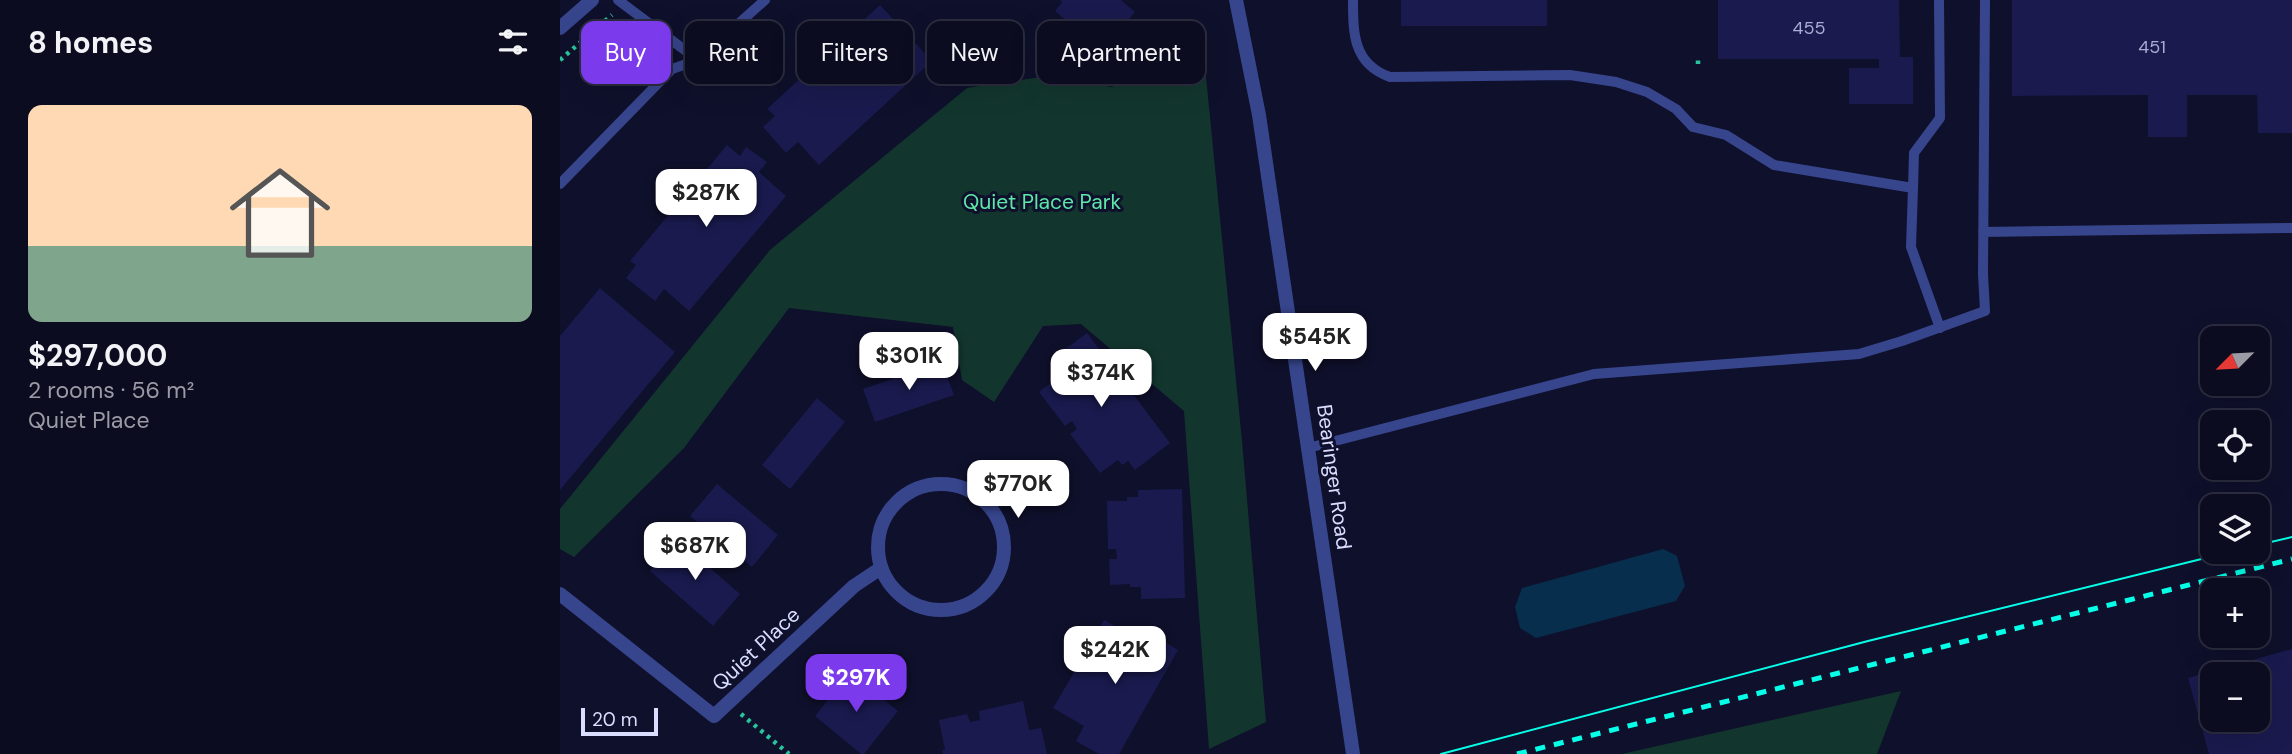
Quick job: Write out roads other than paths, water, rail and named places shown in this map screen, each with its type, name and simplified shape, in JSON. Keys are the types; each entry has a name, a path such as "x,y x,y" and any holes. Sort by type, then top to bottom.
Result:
{"street":[{"path":"561,25 592,0"},
{"name":"Bearinger Road","path":"1236,0 1259,115 1353,754"},
{"path":"939,483 959,485 978,494 1000,521 1005,550 1001,569 992,586 978,599 961,607 934,610 906,600 891,586 881,568 877,549 880,529 888,511 901,497 919,486 939,483"},
{"name":"Quiet Place","path":"560,594 713,716 854,586 881,568"}],"lane":[{"path":"742,21 765,0"},
{"path":"1353,0 1353,32 1359,52 1374,72 1390,77 1570,75 1616,82 1647,92 1676,109 1693,127 1726,135 1774,165 1913,188"},
{"path":"1939,0 1940,118 1914,153 1911,247 1940,328"},
{"path":"1308,448 1594,374 1859,354 1985,311 1985,0"},
{"path":"621,2 685,50"},
{"path":"560,184 672,69 685,64"},
{"path":"1983,232 2292,228"}],"water":[{"path":"1663,549 1677,556 1685,586 1676,601 1536,638 1520,628 1515,607 1522,588"}],"tram line":[{"path":"2270,542 2292,537"},
{"path":"1441,754 1868,641 2200,559"}],"railway":[{"path":"1517,754 2292,559"}],"park label":[{"name":"Quiet Place Park","path":"1042,202"}]}
